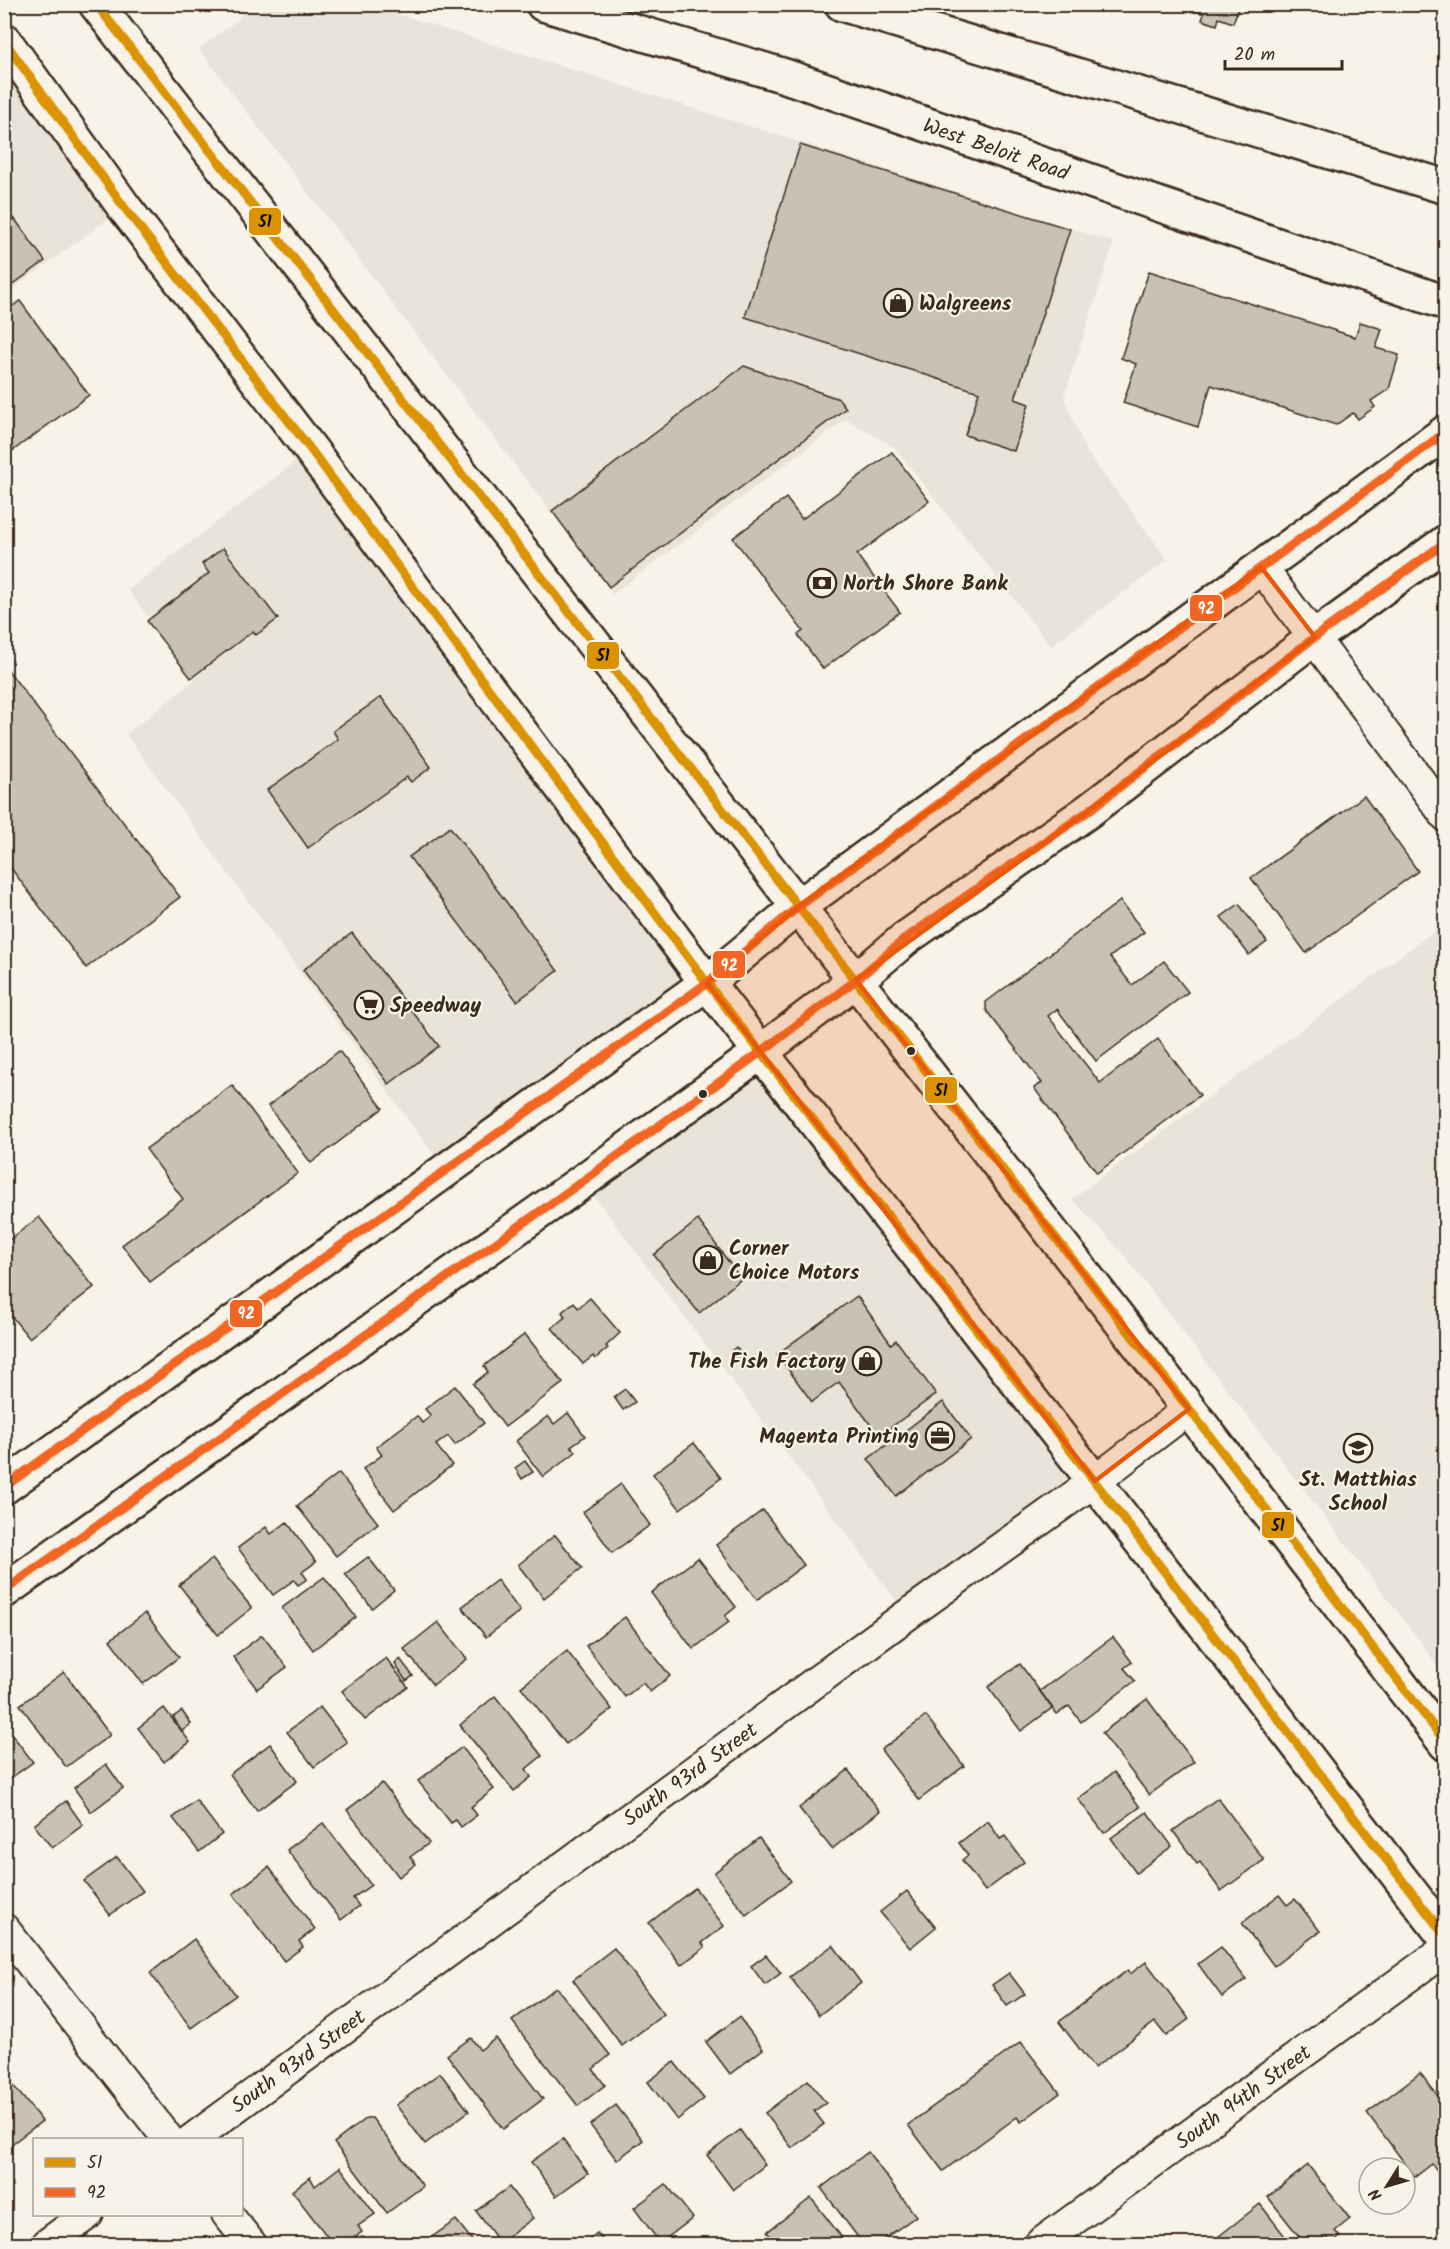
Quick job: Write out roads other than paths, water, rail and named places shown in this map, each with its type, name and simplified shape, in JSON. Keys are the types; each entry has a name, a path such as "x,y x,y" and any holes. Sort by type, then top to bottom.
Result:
{"main road":[{"path":"96,4 1190,1409 1446,1744"},
{"path":"110,4 144,66"},
{"name":"West Beloit Road","path":"543,4 785,76 1446,303"},
{"path":"842,4 1446,188"},
{"path":"4,40 124,207 317,459 761,1052 1095,1481 1446,1938"},
{"path":"4,1487 708,982 798,907 1446,432"},
{"path":"4,1591 583,1181 761,1052 856,980 906,938 1087,812 1315,637 1446,542"}],"street":[{"path":"1261,567 1446,816"},
{"name":"South 93rd Street","path":"192,2138 907,1615 1095,1481 1190,1409"},
{"path":"4,1929 168,2138"},
{"name":"South 94th Street","path":"1040,2244 1446,1949"},
{"path":"47,2244 85,2216"},
{"path":"229,2216 250,2244"}],"place":[{"name":"Walgreens","path":"898,303"},
{"name":"North Shore Bank","path":"822,583"},
{"name":"Speedway","path":"369,1005"},
{"name":"Corner Choice Motors","path":"708,1260"},
{"name":"The Fish Factory","path":"867,1361"},
{"name":"Magenta Printing","path":"940,1436"},
{"name":"St. Matthias School","path":"1358,1448"}]}
